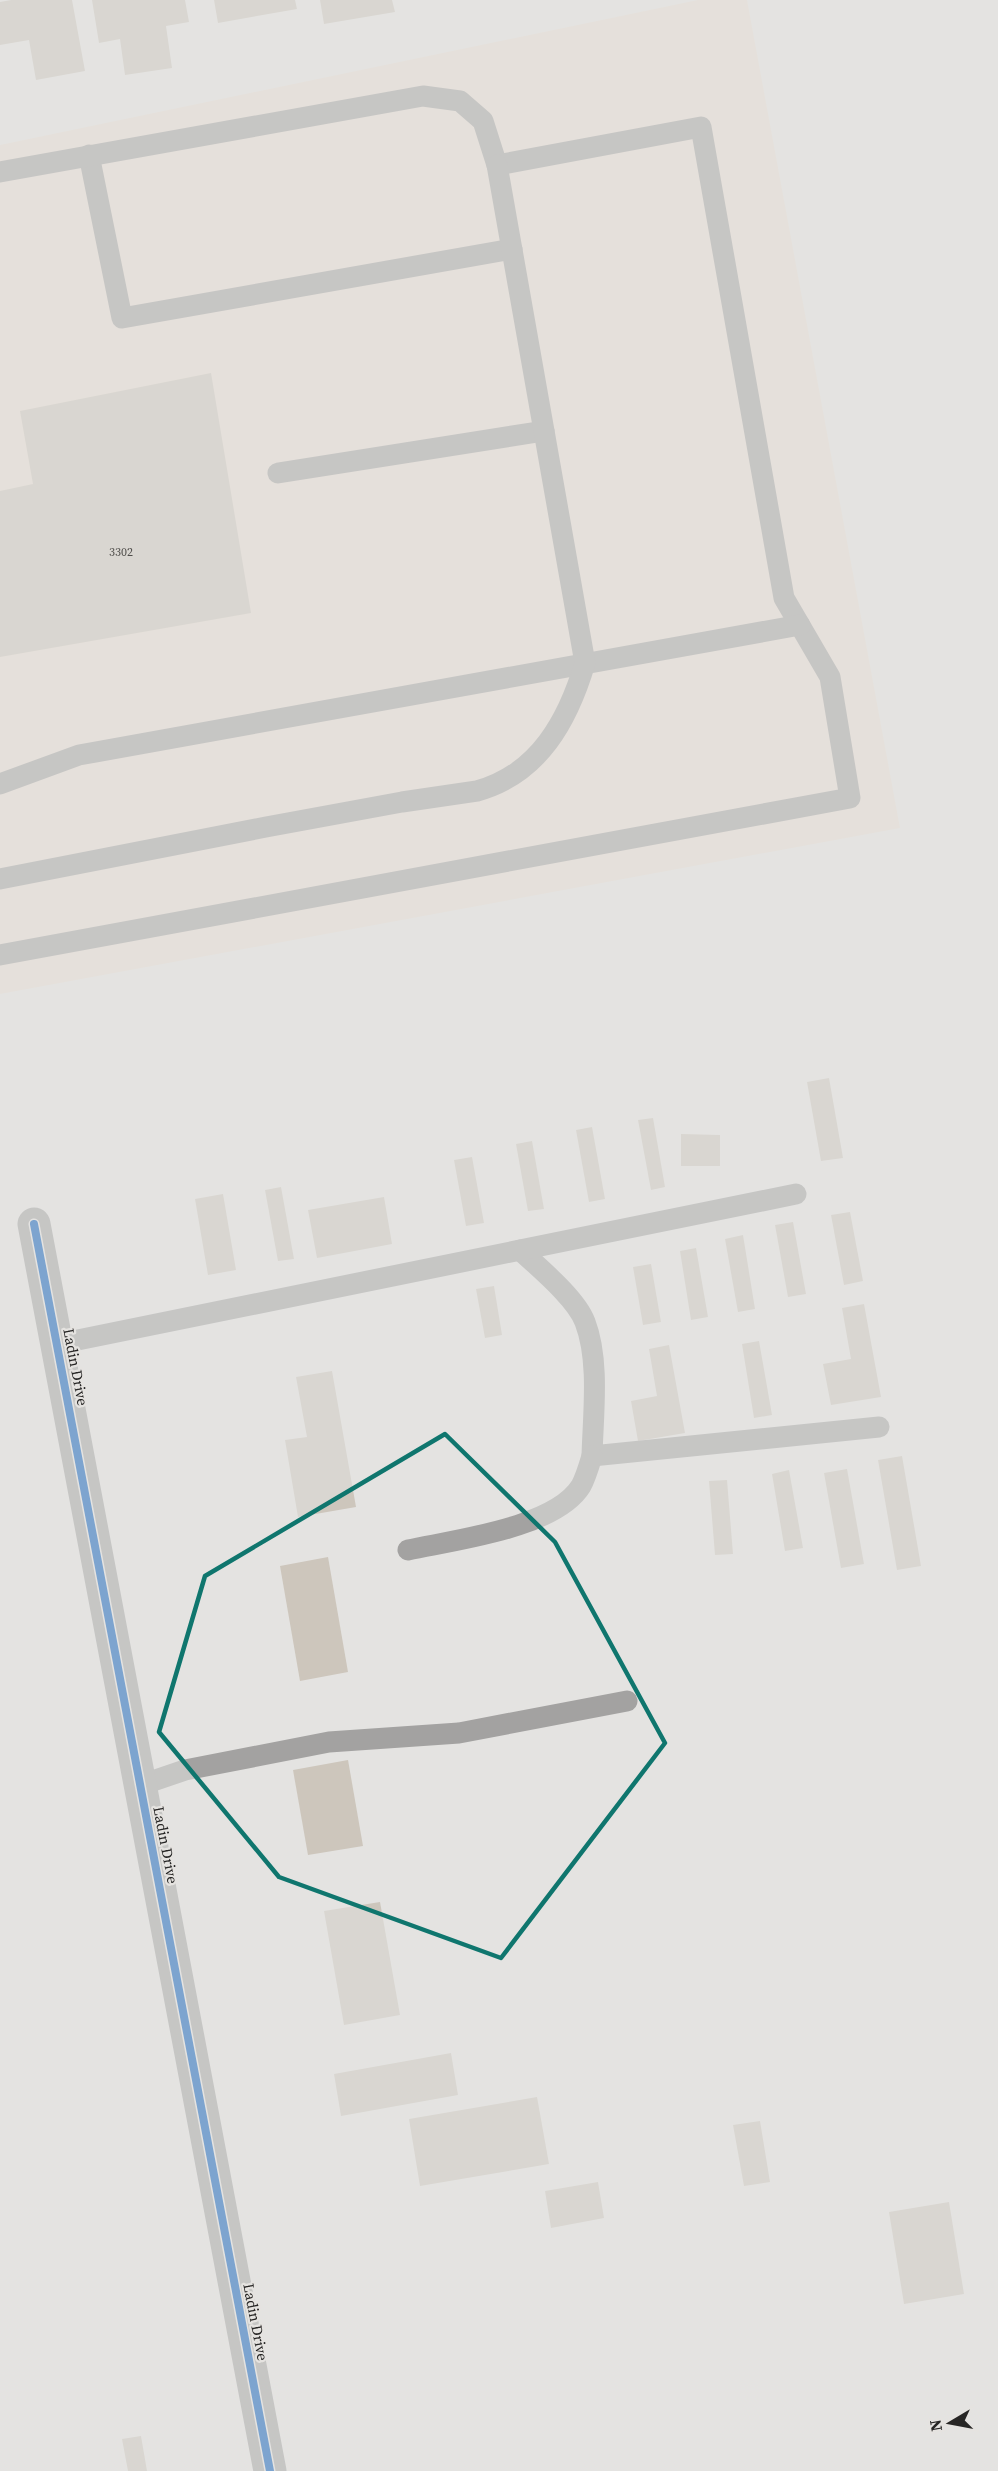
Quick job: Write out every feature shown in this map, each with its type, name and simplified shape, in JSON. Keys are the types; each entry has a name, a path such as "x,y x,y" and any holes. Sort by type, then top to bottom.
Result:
{"street":[{"name":"Ladin Drive","path":"34,1224 270,2471"}],"lane":[{"path":"0,172 423,96 460,101 483,121 497,165 585,663 574,698 552,737 520,771 488,788 266,827 0,879"},
{"path":"0,955 850,798 830,677 784,598 701,127 497,165"},
{"path":"89,155 122,318 512,249"},
{"path":"278,472 544,431"},
{"path":"0,784 79,755 800,625"},
{"path":"58,1344 796,1194"},
{"path":"408,1550 531,1522 561,1507 580,1486 592,1456 593,1358 585,1320 560,1287 520,1250"},
{"path":"592,1456 879,1427"},
{"path":"141,1785 185,1770 329,1742 459,1734 627,1701"}],"highlighted area":[{"path":"445,1434 555,1542 665,1743 501,1958 279,1877 159,1732 205,1576"}],"shaded area":[{"path":"698,0 747,0 900,828 0,994 0,145"}],"building":[{"path":"72,0 85,71 36,80 29,40 0,45 0,2"},
{"path":"92,0 185,0 189,22 166,26 172,68 125,75 120,39 99,43"},
{"path":"214,0 295,0 297,9 218,23"},
{"path":"320,0 392,0 395,12 324,24"},
{"path":"211,373 251,613 0,657 0,491 33,484 20,411"},
{"path":"829,1078 843,1158 821,1161 807,1082"},
{"path":"653,1118 665,1187 651,1190 638,1120"},
{"path":"592,1127 605,1199 589,1202 576,1130"},
{"path":"681,1134 720,1135 720,1166 681,1166"},
{"path":"532,1141 544,1209 528,1211 516,1144"},
{"path":"472,1157 484,1223 466,1226 454,1160"},
{"path":"281,1187 294,1259 278,1261 265,1190"},
{"path":"223,1194 236,1270 208,1275 195,1199"},
{"path":"384,1197 392,1244 317,1258 308,1210"},
{"path":"850,1212 863,1281 844,1285 831,1215"},
{"path":"793,1222 806,1294 788,1297 775,1225"},
{"path":"743,1235 755,1309 738,1312 725,1239"},
{"path":"696,1248 708,1317 691,1320 680,1251"},
{"path":"651,1264 661,1322 643,1325 633,1267"},
{"path":"494,1286 502,1335 485,1338 476,1289"},
{"path":"864,1304 881,1397 831,1405 823,1364 851,1359 842,1308"},
{"path":"759,1341 772,1415 754,1418 742,1344"},
{"path":"669,1345 685,1433 638,1441 631,1401 657,1396 649,1349"},
{"path":"332,1371 356,1507 298,1517 285,1440 307,1437 296,1377"},
{"path":"902,1456 921,1566 897,1570 878,1460"},
{"path":"847,1469 864,1564 841,1568 824,1473"},
{"path":"789,1470 803,1548 785,1551 772,1474"},
{"path":"727,1480 733,1554 715,1555 709,1481"},
{"path":"328,1557 348,1672 300,1681 280,1566"},
{"path":"348,1760 363,1846 308,1855 293,1770"},
{"path":"380,1902 400,2015 344,2025 324,1911"},
{"path":"451,2053 458,2095 341,2116 334,2074"},
{"path":"537,2097 549,2164 420,2186 409,2119"},
{"path":"760,2121 770,2182 744,2186 733,2125"},
{"path":"598,2182 604,2218 551,2228 545,2191"},
{"path":"949,2202 964,2294 904,2304 889,2212"},
{"path":"141,2436 147,2471 128,2471 122,2439"}],"cycle path":[{"path":"34,1224 270,2471"}]}
